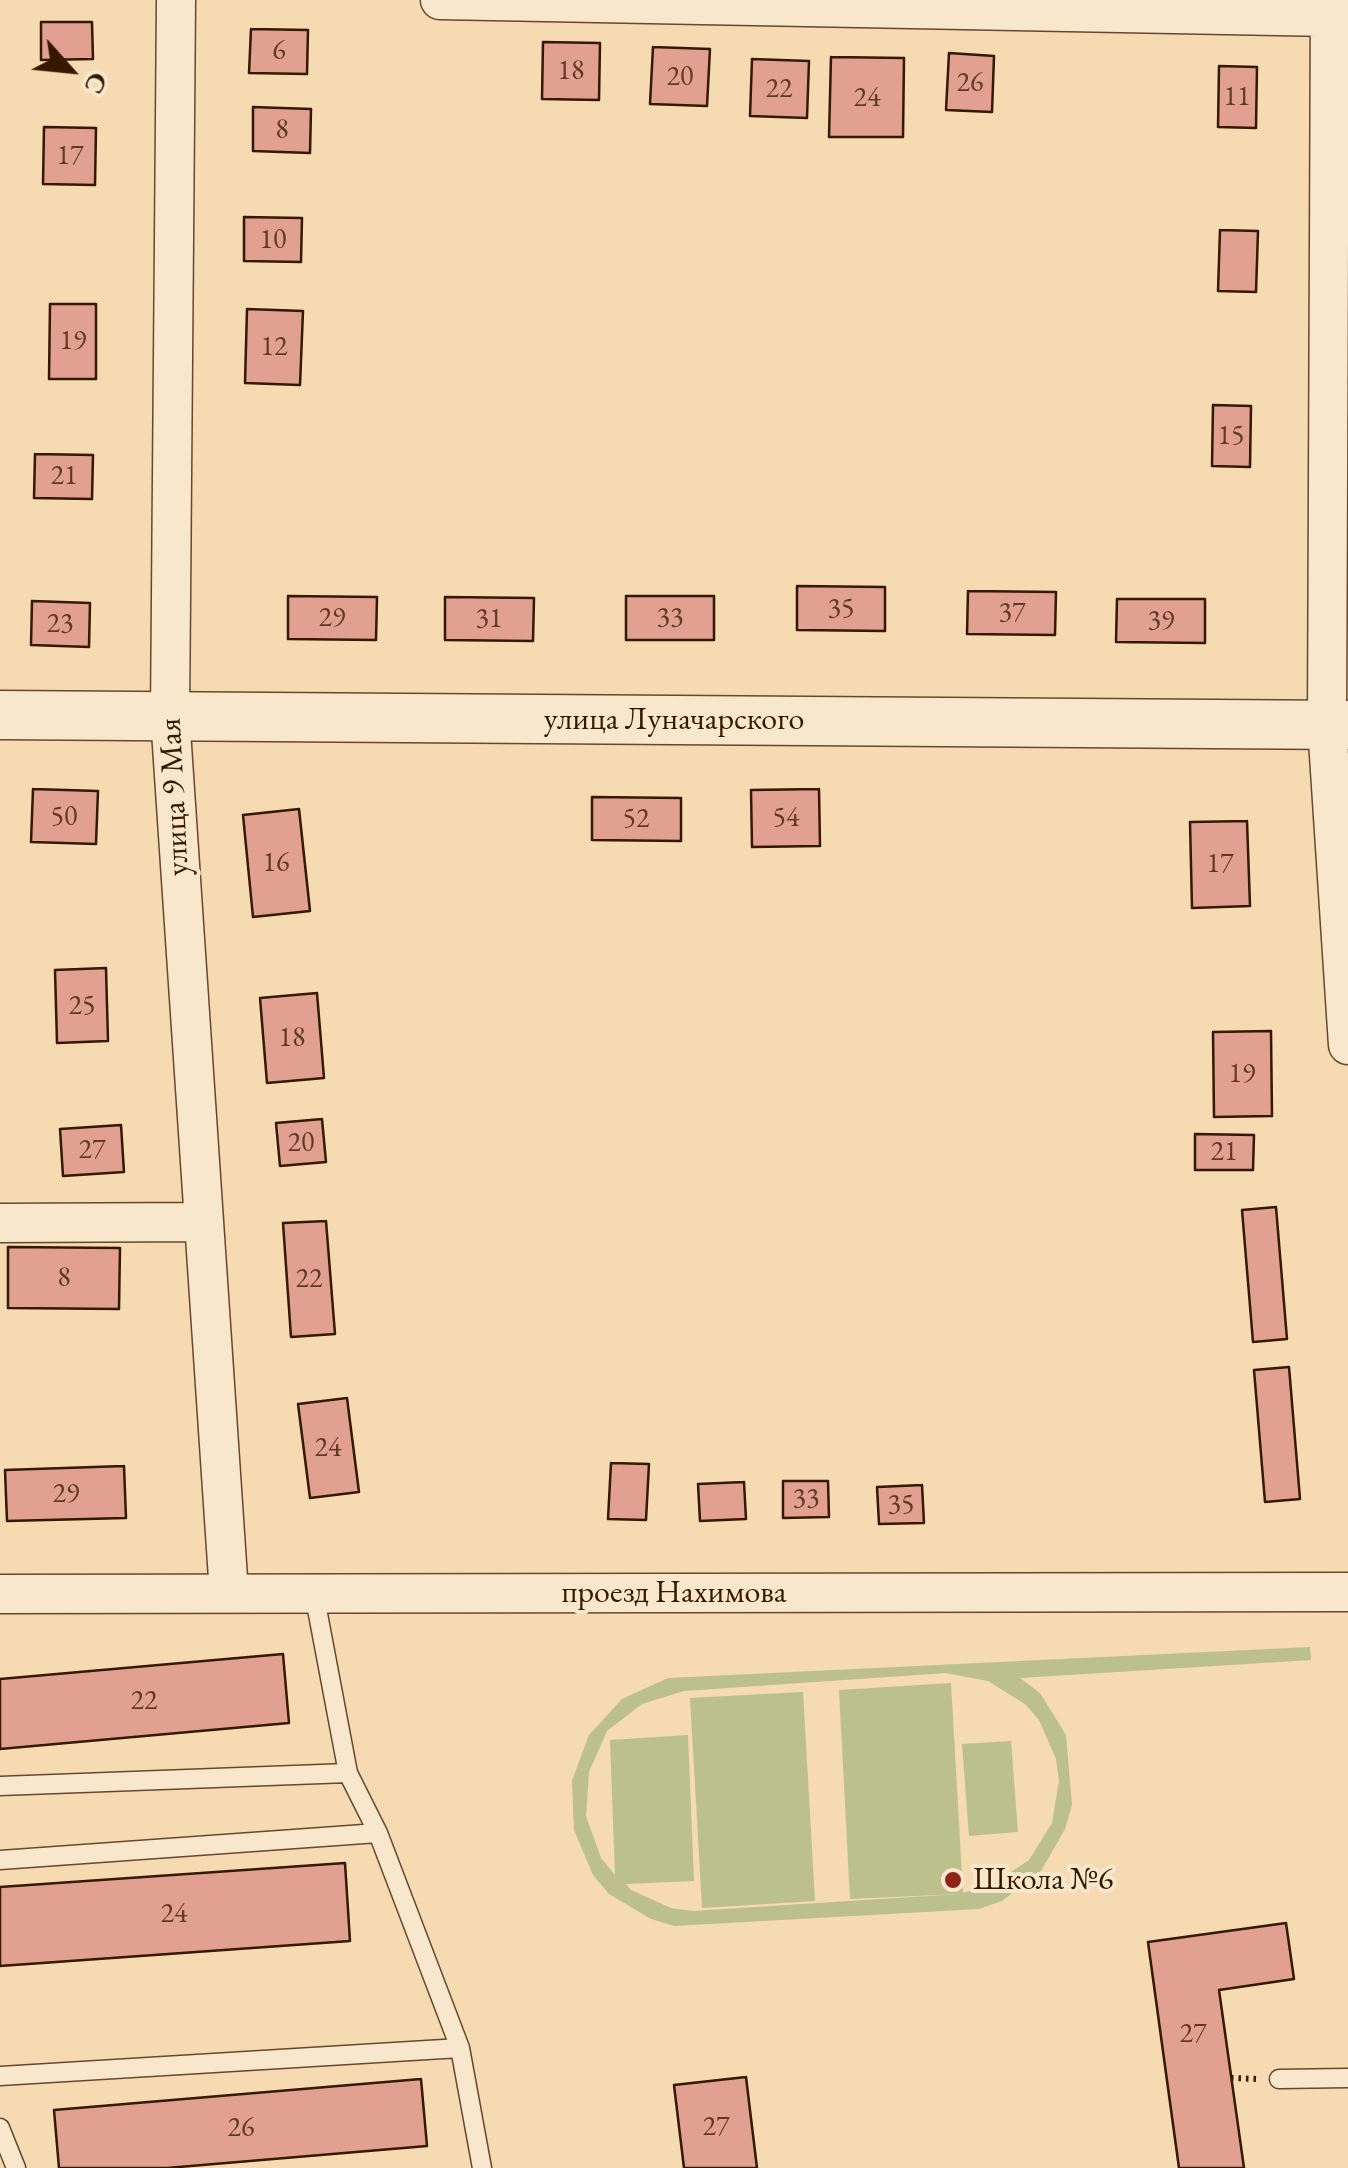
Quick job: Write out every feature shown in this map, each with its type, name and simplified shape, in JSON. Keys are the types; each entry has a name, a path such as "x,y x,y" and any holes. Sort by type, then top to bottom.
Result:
{"street":[{"name":"улица 9 Мая","path":"176,0 170,716 201,1222 229,1593"},
{"path":"440,0 1330,9 1337,725 1348,1045"},
{"name":"улица Луначарского","path":"0,715 1337,725"},
{"path":"0,1223 201,1222"},
{"name":"проезд Нахимова","path":"0,1594 1348,1592"}],"lane":[{"path":"314,1593 348,1773 378,1834 460,2048 482,2168"},
{"path":"0,1786 348,1773"},
{"path":"0,1860 378,1834"},
{"path":"0,2076 460,2048"},
{"path":"1279,2079 1348,2078"},
{"path":"0,2128 16,2168"}],"green space":[{"path":"1310,1647 1311,1660 1020,1678 1040,1693 1066,1735 1072,1805 1065,1829 1041,1871 1002,1901 979,1909 674,1926 651,1919 609,1894 593,1875 574,1830 572,1781 589,1735 622,1699 668,1678","holes":["946,1673 988,1681 1025,1704 1039,1720 1056,1759 1059,1781 1052,1823 1029,1860 993,1884 963,1893 951,1683 839,1690 850,1899 959,1894 693,1911 671,1908 631,1890 626,1884 694,1881 688,1735 610,1740 615,1875 601,1858 586,1816 589,1772 607,1731 642,1704 684,1691"]},
{"path":"803,1692 815,1901 702,1908 690,1698"},
{"path":"1011,1741 1018,1832 969,1836 962,1744"}],"building":[{"path":"41,22 92,22 93,59 41,60"},
{"path":"251,29 308,30 307,74 249,73"},
{"path":"543,42 600,43 599,100 542,99"},
{"path":"653,47 710,49 707,106 650,104"},
{"path":"949,53 994,56 992,112 946,110"},
{"path":"831,57 904,58 903,137 829,137"},
{"path":"752,59 809,61 807,118 750,116"},
{"path":"1219,66 1257,67 1256,128 1218,127"},
{"path":"253,107 311,109 310,153 253,151"},
{"path":"44,127 96,128 95,185 43,184"},
{"path":"244,217 302,218 301,262 244,261"},
{"path":"1220,230 1258,231 1256,292 1218,291"},
{"path":"50,304 96,304 96,379 49,379"},
{"path":"247,309 303,311 300,385 245,383"},
{"path":"1213,405 1251,406 1250,467 1212,466"},
{"path":"35,454 93,455 92,499 34,498"},
{"path":"797,586 885,587 885,631 797,630"},
{"path":"968,591 1056,592 1055,635 967,634"},
{"path":"288,596 377,597 376,640 288,639"},
{"path":"626,596 714,596 714,640 626,640"},
{"path":"445,597 534,598 533,641 445,640"},
{"path":"1117,599 1205,599 1205,643 1116,642"},
{"path":"32,601 90,603 89,647 31,645"},
{"path":"33,789 98,791 96,844 31,842"},
{"path":"819,789 820,846 752,847 751,790"},
{"path":"592,797 681,798 681,841 592,840"},
{"path":"299,809 310,911 253,917 243,815"},
{"path":"1247,821 1250,906 1192,908 1190,822"},
{"path":"106,968 108,1041 57,1043 55,970"},
{"path":"317,993 324,1078 267,1083 260,998"},
{"path":"1271,1031 1272,1116 1214,1117 1213,1032"},
{"path":"322,1119 326,1162 280,1166 276,1123"},
{"path":"121,1125 124,1172 63,1176 60,1129"},
{"path":"1195,1134 1254,1135 1253,1170 1195,1170"},
{"path":"1276,1207 1287,1339 1253,1342 1242,1210"},
{"path":"326,1221 335,1334 291,1337 283,1223"},
{"path":"8,1247 120,1248 119,1309 8,1308"},
{"path":"1289,1367 1300,1499 1265,1502 1254,1370"},
{"path":"347,1398 359,1492 310,1498 298,1404"},
{"path":"611,1463 649,1464 646,1520 608,1519"},
{"path":"124,1466 126,1518 7,1521 5,1470"},
{"path":"783,1481 828,1481 829,1517 783,1518"},
{"path":"744,1482 746,1519 700,1521 698,1484"},
{"path":"922,1485 924,1523 879,1524 877,1487"},
{"path":"283,1654 289,1723 0,1749 0,1679"},
{"path":"345,1863 350,1941 0,1966 0,1887"},
{"path":"1286,1923 1294,1979 1219,1990 1244,2168 1179,2168 1148,1942"},
{"path":"746,2077 757,2168 684,2168 674,2085"},
{"path":"421,2079 427,2146 167,2168 59,2168 54,2110"}],"place":[{"name":"Школа №6","path":"953,1880"}]}
